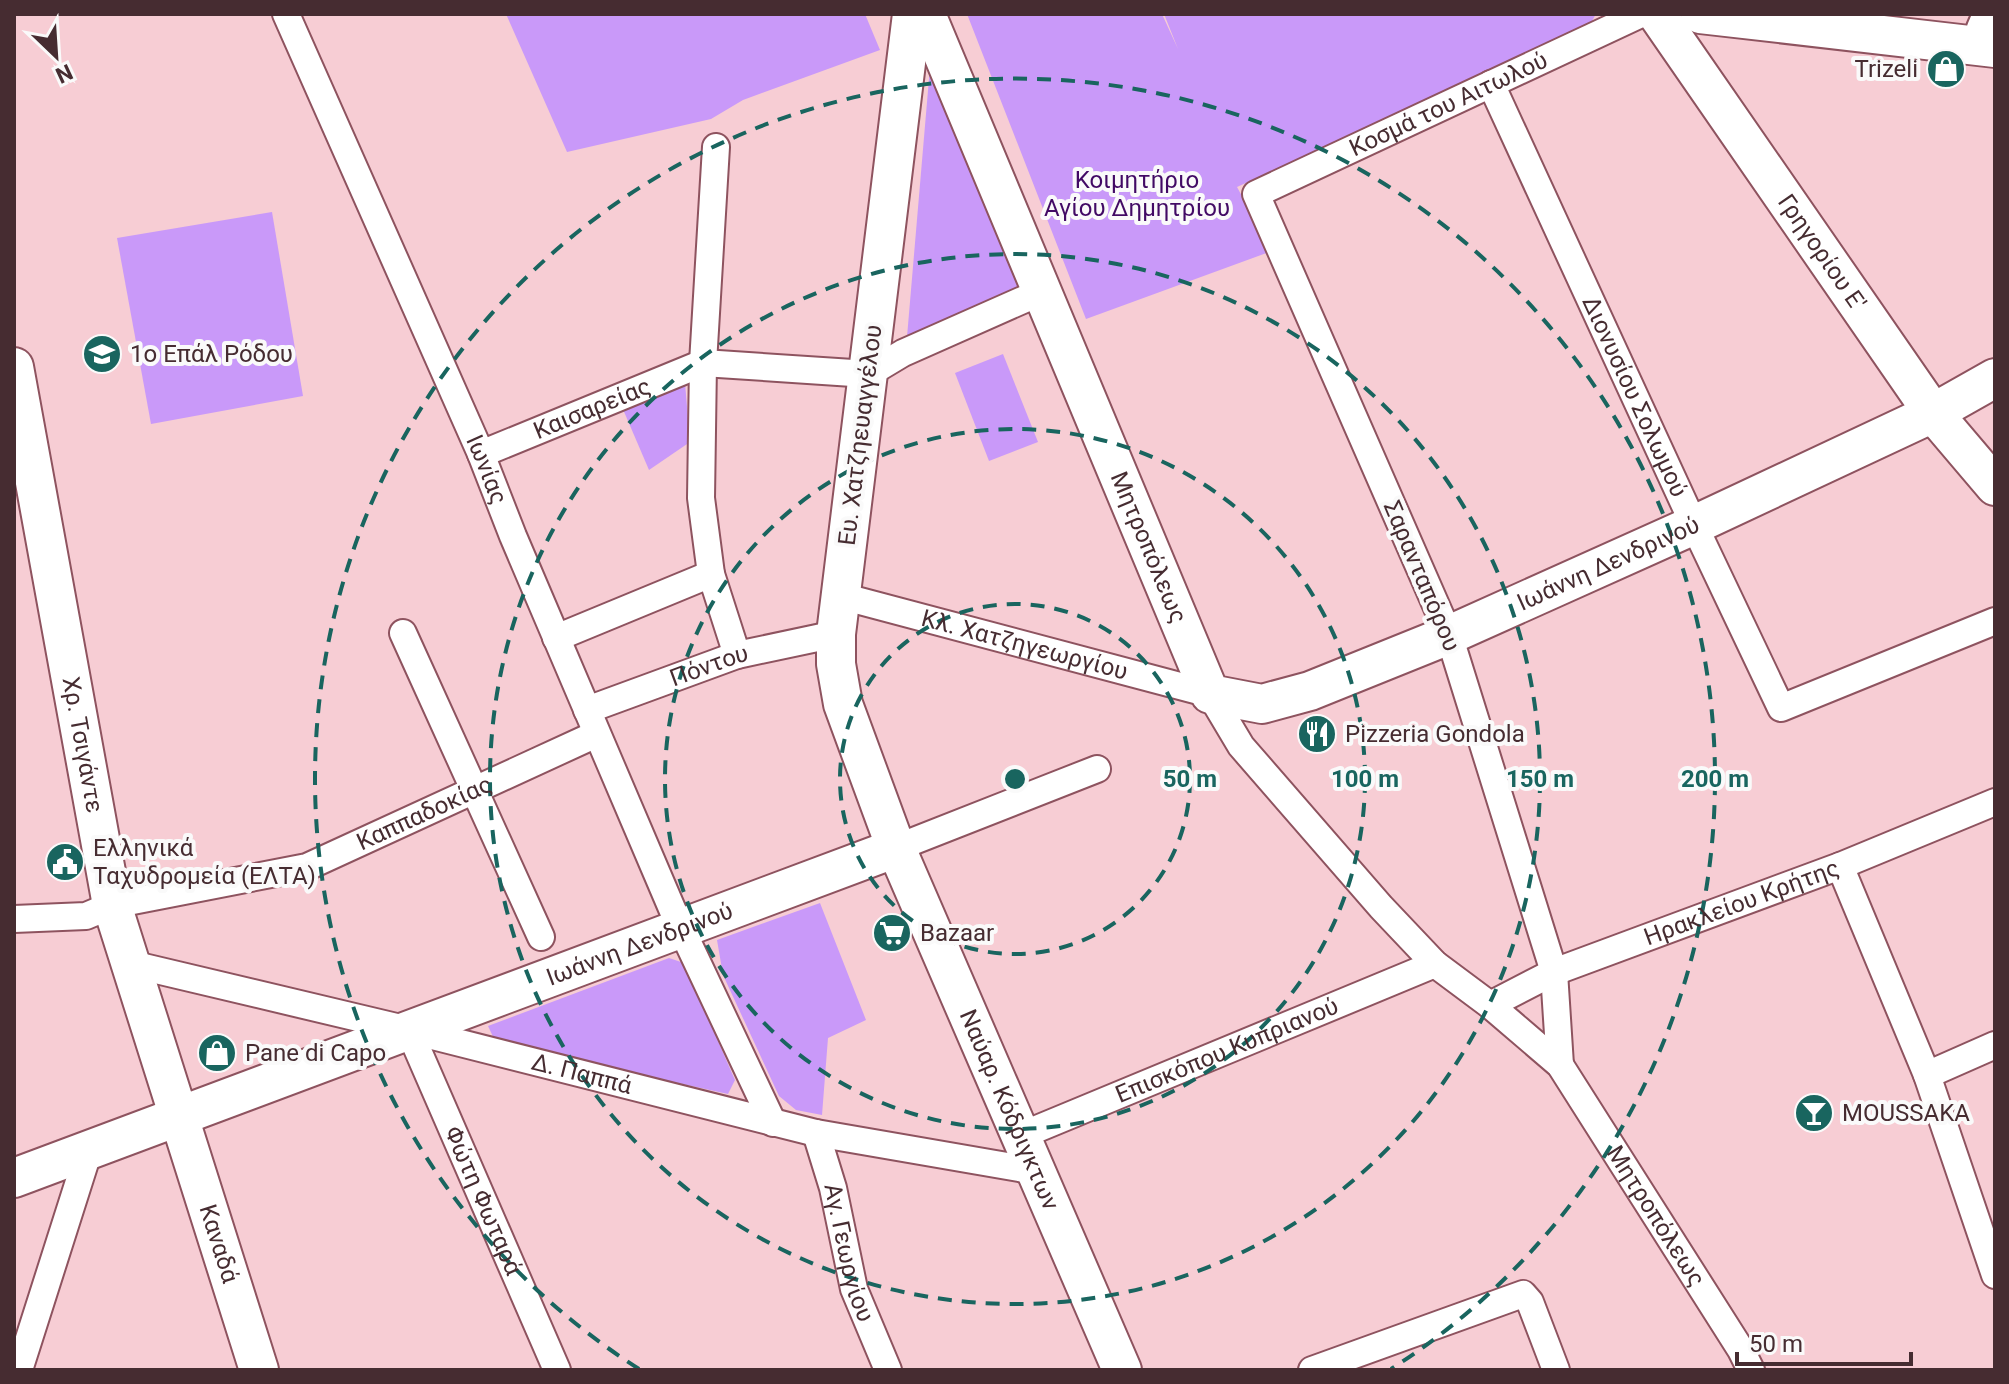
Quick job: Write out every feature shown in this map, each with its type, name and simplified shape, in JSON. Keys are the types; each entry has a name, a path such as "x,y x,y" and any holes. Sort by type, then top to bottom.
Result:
{"street":[{"name":"Ιωνίας","path":"286,14 481,454 673,911 773,1123"},
{"name":"Ευ. Χατζηευαγγέλου","path":"896,848 843,704 836,664 836,634 912,14"},
{"name":"Μητροπόλεως","path":"926,14 1210,694 1241,746 1381,907 1435,964 1490,1005 1560,1065 1751,1370"},
{"name":"Κοσμά του Αιτωλού","path":"1256,194 1641,14"},
{"name":"Γρηγορίου Ε'","path":"1657,14 1933,413 1995,486"},
{"path":"1700,14 1987,33"},
{"path":"1851,14 1987,33"},
{"name":"Διονυσίου Σολωμού","path":"1491,84 1781,708 1995,621"},
{"path":"716,147 703,363 701,498 711,574 737,655"},
{"name":"Σαρανταπόρου","path":"1256,194 1449,635 1554,972 1560,1065"},
{"path":"868,374 903,353 1043,291"},
{"name":"Καισαρείας","path":"481,454 703,363 868,374"},
{"name":"Χρ. Τσιγάντε","path":"14,367 112,905 180,1115"},
{"name":"Ιωάννη Δενδρινού","path":"1210,694 1262,704 1310,691 1449,635 1694,525 1933,413 1995,378"},
{"path":"556,638 711,574"},
{"name":"Κλ. Χατζηγεωργίου","path":"841,596 1210,694"},
{"path":"403,633 541,937"},
{"name":"Πόντου","path":"587,710 737,655 836,634"},
{"name":"Καππαδοκίας","path":"14,919 86,916 112,905 307,867 590,737"},
{"name":"Ιωάννη Δενδρινού","path":"14,1178 896,848 1097,769"},
{"name":"Ηρακλείου Κρήτης","path":"1490,1005 1554,972 1840,866 1995,802"},
{"name":"Ναύαρ. Κόδριγκτων","path":"896,848 1122,1370"},
{"path":"1840,866 1927,1075 1995,1275"},
{"name":"Δ. Παππά","path":"131,964 409,1030 816,1133 1036,1171"},
{"name":"Επισκόπου Κυπριανού","path":"1020,1136 1435,964"},
{"name":"Φώτη Φωταρά","path":"409,1030 557,1370"},
{"path":"1927,1075 1995,1045"},
{"name":"Καναδά","path":"180,1115 259,1370"},
{"name":"Αγ. Γεωργίου","path":"816,1133 833,1188 854,1289 888,1370"},
{"path":"19,1370 89,1150"},
{"path":"1312,1370 1523,1294 1530,1302 1556,1370"}],"green space":[{"path":"506,14 865,14 880,50 743,100 711,119 567,152"},
{"name":"Κοιμητήριο Αγίου Δημητρίου","path":"967,14 1162,14 1178,49 1164,14 1596,14 1589,26 1237,187 1272,251 1086,319"},
{"path":"930,67 1026,289 907,337"},
{"path":"272,212 303,396 151,424 117,238"},
{"path":"1003,354 1038,442 989,461 955,373"},
{"path":"685,383 690,442 649,470 622,407"},
{"path":"820,903 866,1020 828,1038 822,1115 796,1110 779,1096 723,975 717,940"},
{"path":"669,958 684,963 735,1080 728,1094 496,1043 488,1026"}],"place":[{"name":"Trizeli","path":"1946,69"},
{"name":"1ο Επάλ Ρόδου","path":"102,354"},
{"name":"Pizzeria Gondola","path":"1317,734"},
{"name":"Ελληνικά Ταχυδρομεία (ΕΛΤΑ)","path":"65,862"},
{"name":"Bazaar","path":"892,933"},
{"name":"Pane di Capo","path":"217,1053"},
{"name":"MOUSSAKA","path":"1814,1113"}]}
